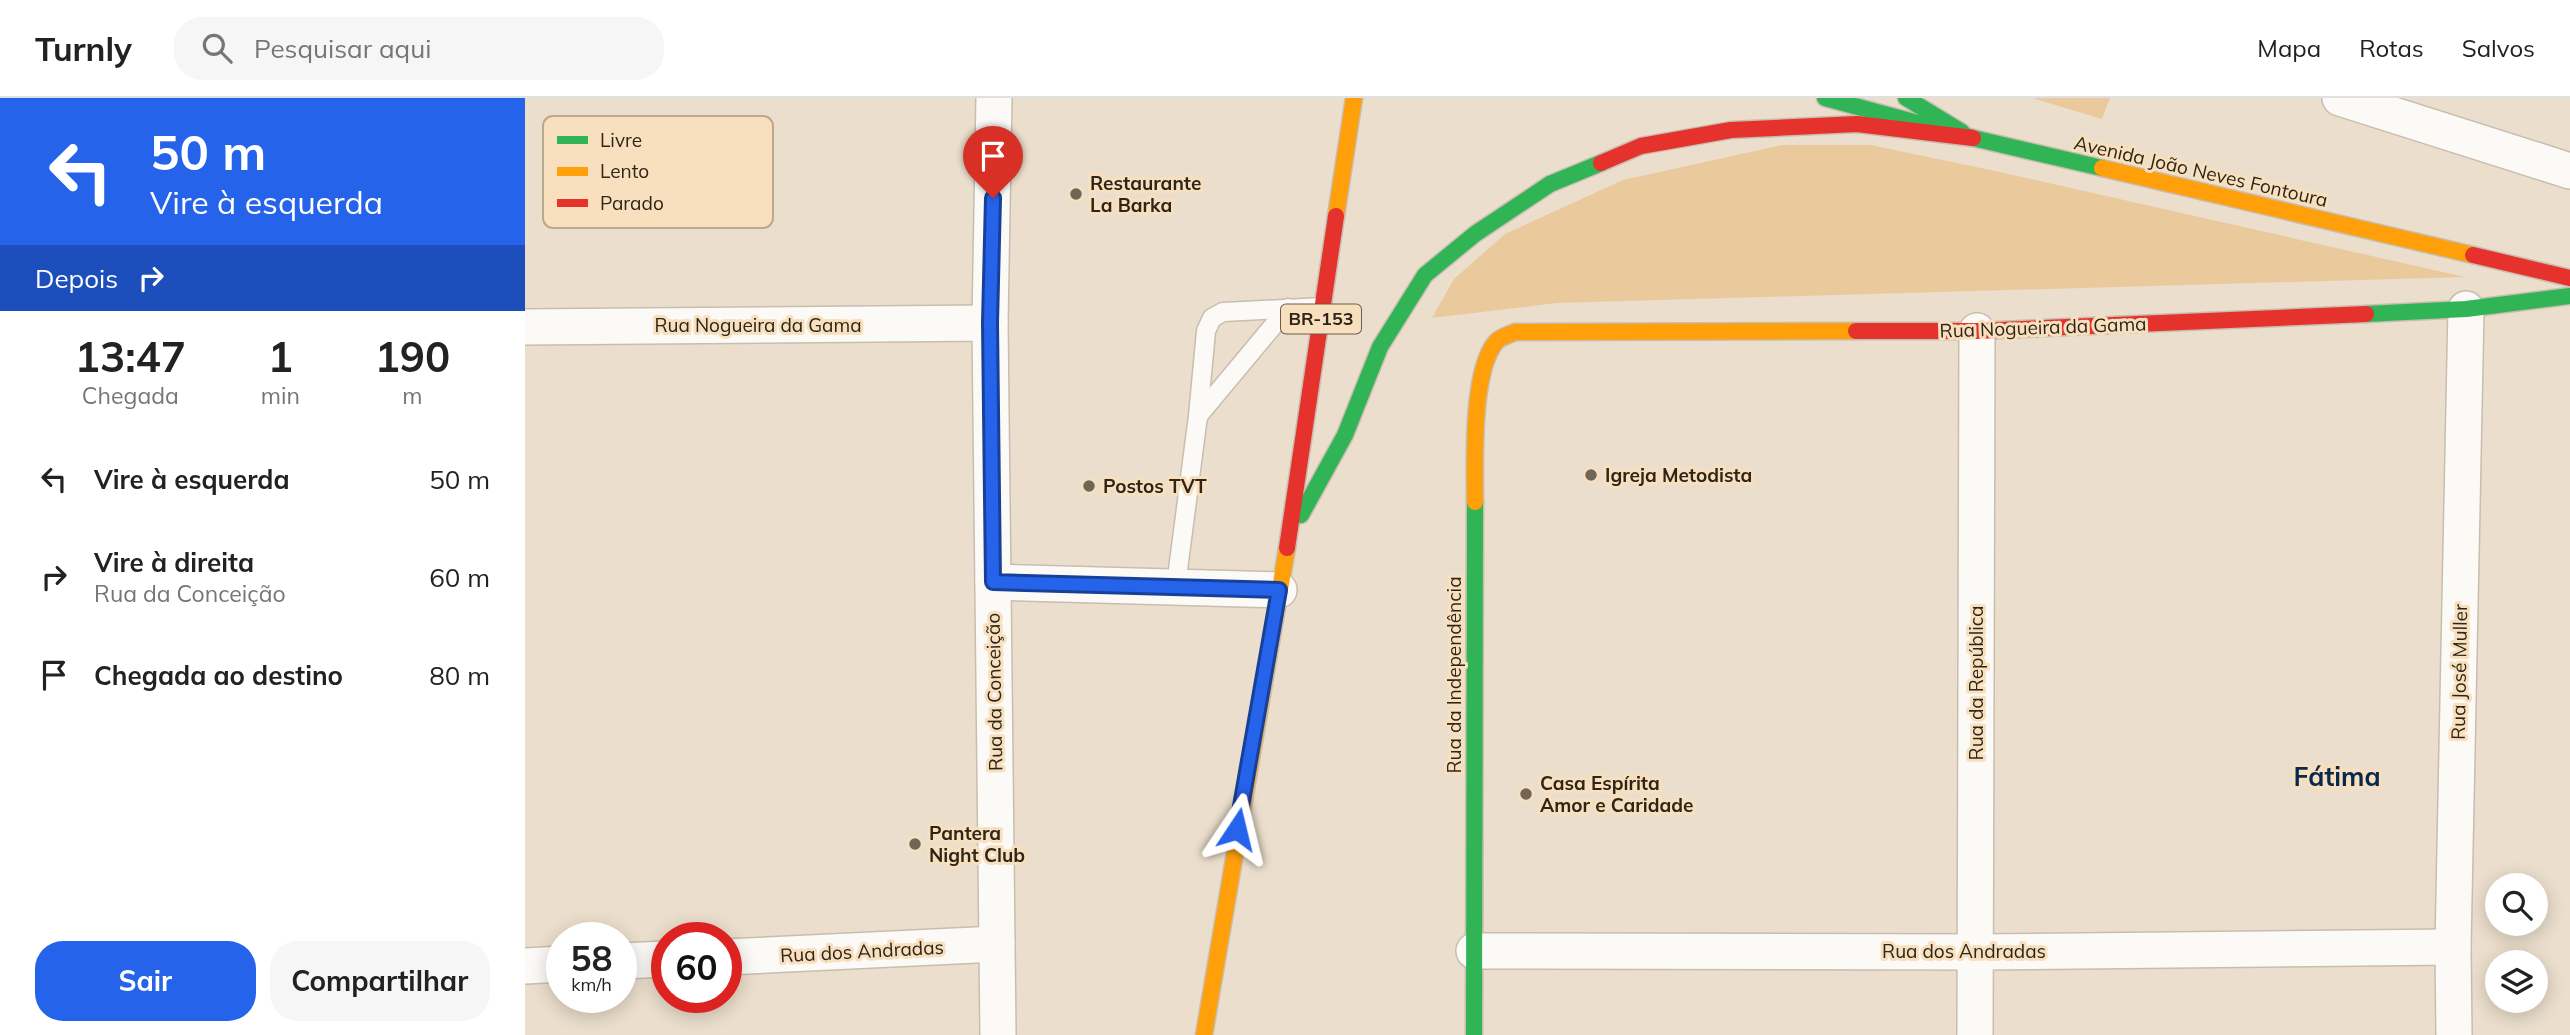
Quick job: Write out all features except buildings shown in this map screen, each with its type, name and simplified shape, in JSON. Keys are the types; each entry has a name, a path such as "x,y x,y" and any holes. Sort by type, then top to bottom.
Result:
{"main road":[{"name":"BR-153","path":"1203,1035 1288,540 1354,98"},
{"name":"Avenida João Neves Fontoura","path":"1825,98 1973,138 2570,278"},
{"path":"1906,98 1973,138"},
{"path":"1288,540 1345,435 1380,347 1425,275 1475,234 1550,184 1641,146 1731,130 1857,124 1973,138"},
{"name":"Rua Nogueira da Gama","path":"1515,332 1977,331 2466,309 2570,296"},
{"name":"Rua da Independência","path":"1474,1035 1475,425 1486,357 1497,339 1515,332"}],"street":[{"name":"Rua da Conceição","path":"994,98 990,323 998,1035"},
{"path":"2340,98 2570,171"},
{"name":"Rua José Muller","path":"2454,1035 2453,947 2466,309"},
{"name":"Rua Nogueira da Gama","path":"525,327 990,323"},
{"name":"Rua da República","path":"1975,1035 1977,331"},
{"path":"993,582 1279,590"},
{"name":"Rua dos Andradas","path":"742,956 997,944"},
{"name":"Rua dos Andradas","path":"1474,951 1975,952 2453,947"},
{"path":"525,966 546,965"}],"lane":[{"path":"1175,585 1198,416 1206,331 1212,318 1223,312 1323,307"},
{"path":"1198,416 1288,308"}],"shaded area":[{"path":"2032,98 2110,98 2102,119"},
{"path":"1782,145 1871,145 2465,277 1557,303 1432,318 1454,279 1505,234 1623,180"}],"traffic: fast":[{"path":"1825,98 1973,138 2102,168"},
{"path":"1906,98 1962,132"},
{"path":"1301,515 1345,435 1380,347 1425,275 1475,234 1550,184 1601,163"},
{"path":"2366,314 2466,309 2570,296"},
{"path":"1474,1035 1475,502"}],"traffic: slow":[{"path":"1336,216 1354,98"},
{"path":"2102,168 2473,255"},
{"path":"1475,502 1478,395 1488,356 1496,342 1505,336 1515,332 1856,331"},
{"path":"1204,1035 1287,548"}],"traffic: jam":[{"path":"1601,163 1641,146 1731,130 1857,124 1973,138"},
{"path":"1287,548 1336,216"},
{"path":"2473,255 2570,278"},
{"path":"1856,331 1977,331 2366,314"}],"place":[{"name":"Restaurante La Barka","path":"1076,194"},
{"name":"Igreja Metodista","path":"1591,475"},
{"name":"Postos TVT","path":"1089,486"},
{"name":"Casa Espírita Amor e Caridade","path":"1526,794"},
{"name":"Pantera Night Club","path":"915,844"}],"district":[{"name":"Fátima","path":"2337,777"}],"route":[{"path":"993,198 990,323 993,582 1279,590 1237,829"}]}
